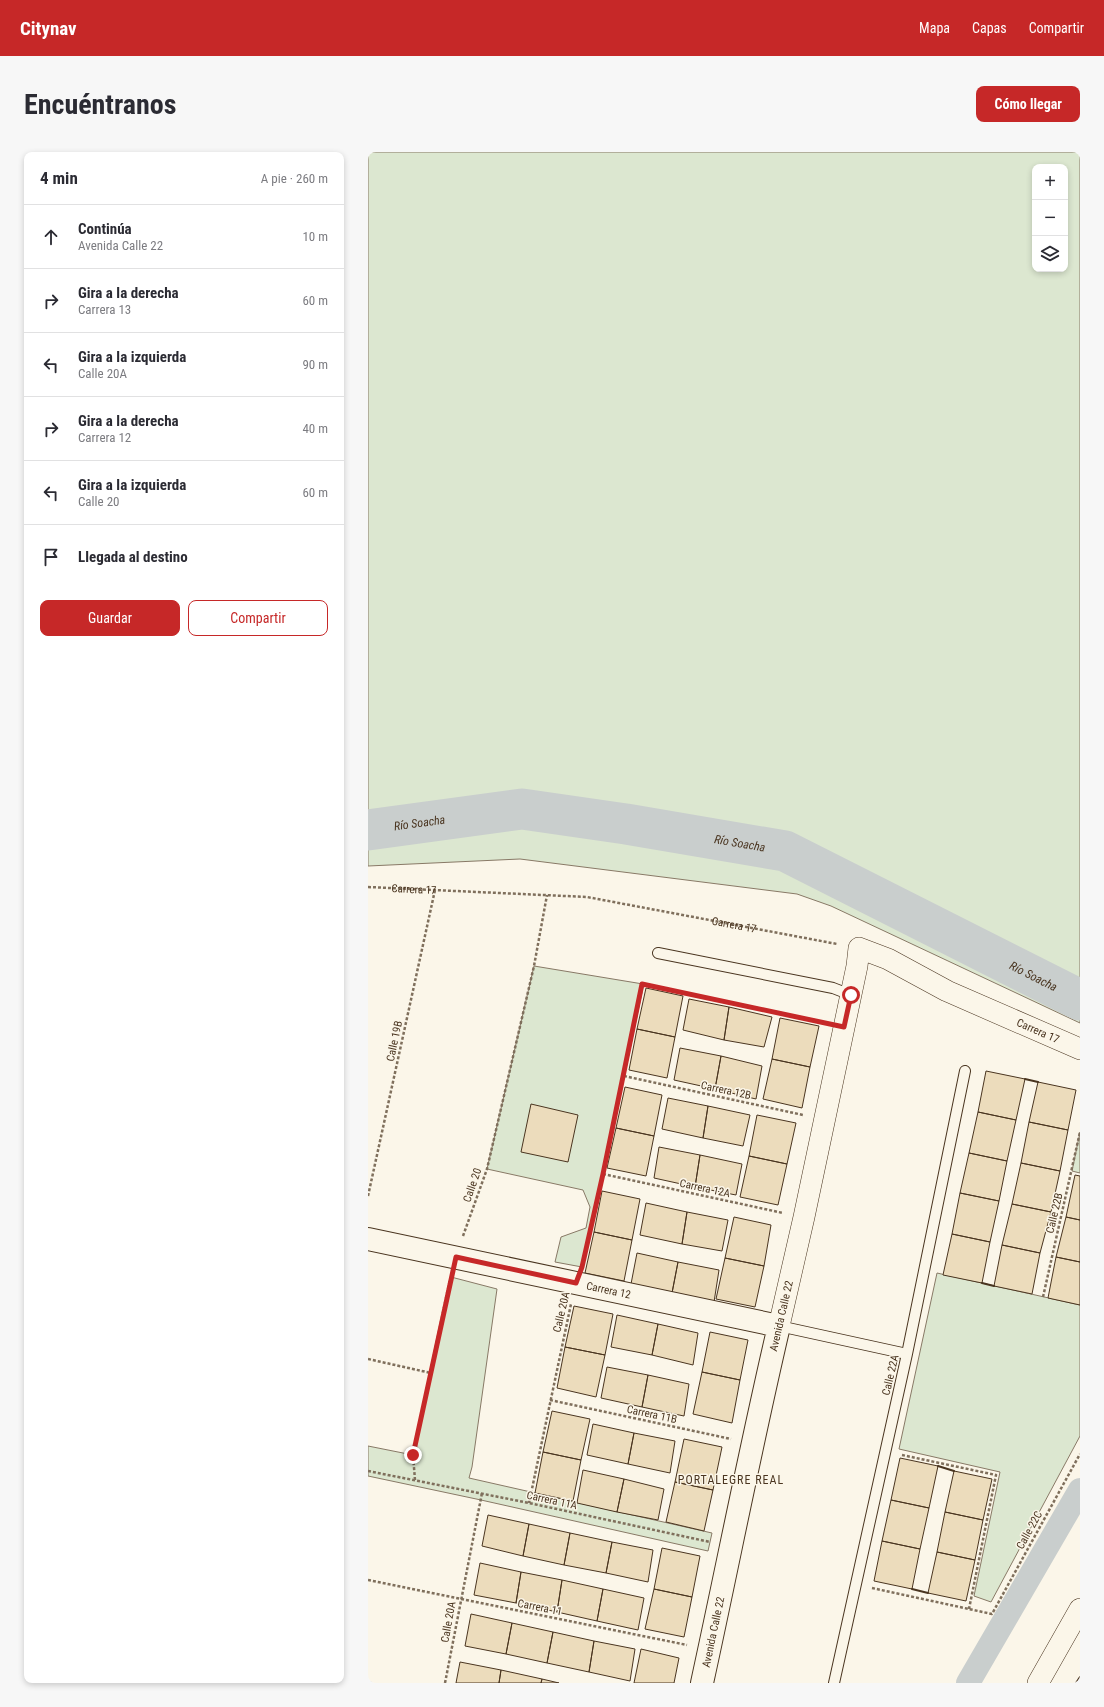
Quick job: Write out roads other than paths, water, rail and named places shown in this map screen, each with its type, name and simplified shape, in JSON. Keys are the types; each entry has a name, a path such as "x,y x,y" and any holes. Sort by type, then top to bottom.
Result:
{"street":[{"name":"Avenida Calle 22","path":"702,1683 732,1546 752,1444 804,1218 857,966 859,948"},
{"name":"Carrera 17","path":"859,948 888,959 947,991 1080,1048"},
{"name":"Carrera 12","path":"368,1238 779,1326"},
{"path":"1038,1683 1080,1609"}],"lane":[{"path":"658,953 833,988 851,995"},
{"name":"Calle 22A","path":"834,1683 907,1354 965,1070"},
{"path":"779,1326 907,1354"}],"waterway":[{"name":"Río Soacha","path":"368,830 522,809 626,824 785,851 1080,1000"},
{"path":"968,1683 1080,1490"}],"district":[{"name":"PORTALEGRE REAL","path":"731,1480"}]}
